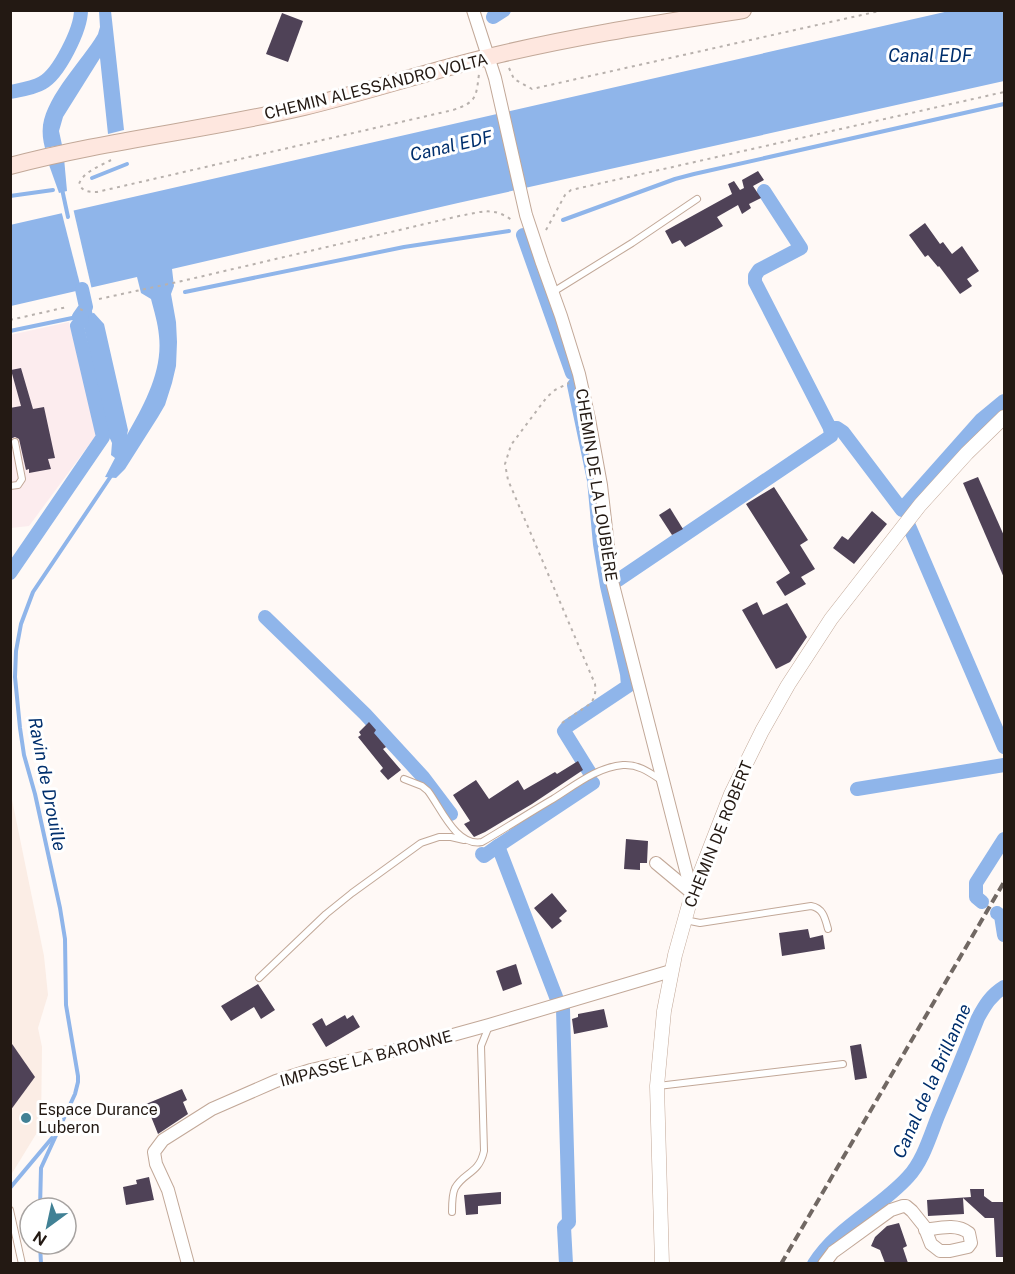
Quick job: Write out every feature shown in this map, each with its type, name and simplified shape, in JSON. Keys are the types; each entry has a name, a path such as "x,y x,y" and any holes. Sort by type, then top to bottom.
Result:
{"main road":[{"name":"CHEMIN ALESSANDRO VOLTA","path":"10,166 77,151 225,124 304,106 562,40 742,10"}],"street":[{"name":"CHEMIN DE LA LOUBIÈRE","path":"472,10 490,57 526,215 573,351 580,378 597,465 612,581 692,894"},
{"name":"CHEMIN DE ROBERT","path":"662,1263 657,1086 663,1020 671,971 684,920 731,794 788,685 819,636 920,505 967,453 1005,417"},
{"path":"656,863 692,894"},
{"name":"IMPASSE LA BARONNE","path":"188,1263 168,1190 156,1164 154,1152 163,1140 212,1109 276,1081 311,1070 413,1046 671,971"},
{"path":"824,1263 840,1247 891,1210 906,1206 912,1210 931,1244 937,1250 950,1251 968,1247 971,1243 970,1236 962,1228 925,1230"}],"lane":[{"path":"552,292 632,243 697,199"},
{"path":"10,486 18,485 22,480 15,442"},
{"path":"259,978 352,892 421,843 440,837 451,837 475,844 482,842 589,777 611,768 623,765 641,768 664,782"},
{"path":"404,778 428,790 455,831 470,842"},
{"path":"684,920 700,923 811,906 819,908 828,929"},
{"path":"452,1212 455,1189 478,1167 484,1151 481,1046 489,1025"},
{"path":"657,1086 843,1064"},
{"path":"10,1210 22,1263"}],"path":[{"path":"116,158 80,180 81,188 87,192 97,192 467,106 474,99 490,57 514,79 532,89 884,10"},
{"path":"99,299 488,211 499,212 534,240 554,218 565,195 571,190 1005,92"},
{"path":"10,320 67,307"},
{"path":"80,309 84,311"},
{"path":"562,723 593,700 595,684 508,480 505,464 511,445 547,397 555,390 580,378"}],"shaded area":[{"path":"69,322 97,434 29,526 11,528 10,335"},
{"path":"10,790 44,956 48,995 38,1028 42,1047 41,1126 11,1175"}],"water":[{"path":"99,11 111,11 124,130 108,134 100,58 63,117 59,131 62,145 45,148 43,125 46,113 58,90 98,34"},
{"name":"Canal EDF","path":"949,11 1004,11 1004,81 172,269 174,286 171,294 177,342 176,366 172,383 165,405 158,417 125,469 116,478 105,477 115,458 111,455 112,443 107,432 84,327 87,314 94,313 104,324 128,430 127,435 146,400 158,362 158,331 151,299 141,293 137,277 11,306 10,225"},
{"path":"64,158 67,191 59,193 48,162"}],"pier":[{"path":"73,208 92,290 82,292 61,210"}],"building":[{"path":"282,13 303,21 288,62 266,54"},
{"path":"758,171 764,180 753,186 761,198 749,204 751,208 742,214 738,205 717,217 723,226 685,247 680,240 672,244 665,231 732,194 728,184 734,181 740,190 744,188 742,180"},
{"path":"925,223 940,244 943,242 952,254 962,246 979,271 967,279 972,286 960,294 939,266 928,255 925,257 909,235"},
{"path":"21,368 33,409 44,407 55,458 48,459 51,469 29,473 29,469 26,470 19,439 15,437 10,439 10,408 21,406 11,370"},
{"path":"978,477 1005,538 1005,580 963,483"},
{"path":"774,487 808,540 800,545 815,569 801,577 806,584 785,596 776,582 790,573 746,504"},
{"path":"670,508 683,529 672,535 659,515"},
{"path":"872,511 887,524 854,564 833,548 842,536 848,540"},
{"path":"757,602 763,615 787,603 807,637 790,662 776,669 742,610"},
{"path":"369,722 376,730 374,733 386,747 383,749 401,770 388,780 380,771 383,768 358,737 361,735 359,732"},
{"path":"578,761 583,770 485,832 474,837 464,824 470,821 453,795 476,780 489,799 518,780 524,790"},
{"path":"626,839 648,841 647,863 640,863 640,870 624,869"},
{"path":"552,893 567,911 559,918 562,921 552,929 534,908"},
{"path":"808,929 810,938 823,935 825,949 782,956 779,933"},
{"path":"516,964 522,984 503,991 496,971"},
{"path":"258,984 275,1010 261,1019 254,1007 231,1021 221,1006"},
{"path":"604,1009 608,1027 574,1034 572,1019 578,1017 578,1014"},
{"path":"345,1015 347,1019 353,1015 360,1027 326,1047 312,1024 322,1018 326,1026"},
{"path":"10,1041 35,1077 10,1111"},
{"path":"861,1044 867,1078 855,1080 850,1046"},
{"path":"182,1089 187,1100 183,1102 188,1114 158,1134 146,1104"},
{"path":"149,1177 154,1200 126,1205 123,1187 137,1184 136,1180"},
{"path":"970,1189 984,1189 984,1196 992,1202 1003,1202 1005,1257 996,1257 994,1218 985,1218 963,1198 964,1214 928,1216 927,1200 971,1197"},
{"path":"501,1192 501,1204 478,1206 478,1214 466,1215 464,1195"},
{"path":"899,1223 907,1246 903,1248 908,1263 885,1263 880,1250 871,1246 875,1237 887,1226"}],"waterway":[{"path":"10,92 39,85 49,78 68,50 81,10"},
{"path":"493,17 504,10"},
{"path":"563,220 694,174 1004,104"},
{"path":"92,178 127,164"},
{"path":"62,189 68,217"},
{"path":"10,196 53,190"},
{"path":"764,191 801,248 759,270 755,276 755,282 830,428 837,428 843,432 902,510"},
{"path":"185,292 404,247 509,231"},
{"path":"523,235 572,373"},
{"path":"84,285 91,316"},
{"path":"10,573 103,437 77,326 82,320 79,317 86,307 82,289"},
{"path":"10,331 77,317"},
{"path":"574,385 594,480 600,544 607,586 628,686 564,731 590,773"},
{"path":"902,509 981,420 1004,401"},
{"path":"618,580 831,436 830,428"},
{"name":"Ravin de Drouille","path":"40,1196 41,1168 75,1094 78,1076 66,1005 65,939 60,908 24,755 20,728 15,677 16,651 21,624 33,592 111,476"},
{"path":"909,526 1004,747"},
{"path":"265,617 365,714 423,777 451,814"},
{"path":"857,789 1004,765"},
{"path":"498,846 593,783"},
{"path":"982,902 976,897 976,883 1004,839"},
{"path":"482,854 484,856 498,846 558,1002"},
{"path":"997,913 1001,916 1004,935"},
{"name":"Canal de la Brillanne","path":"814,1264 834,1239 897,1188 918,1164 978,1018 995,993 1004,987"},
{"path":"563,1009 569,1222 564,1227 566,1264"},
{"path":"10,1188 52,1138"},
{"name":"Ravin de Drouille","path":"41,1256 41,1264"}],"railway":[{"path":"781,1264 1004,882"}],"place":[{"name":"Espace Durance Luberon","path":"26,1118"}]}
